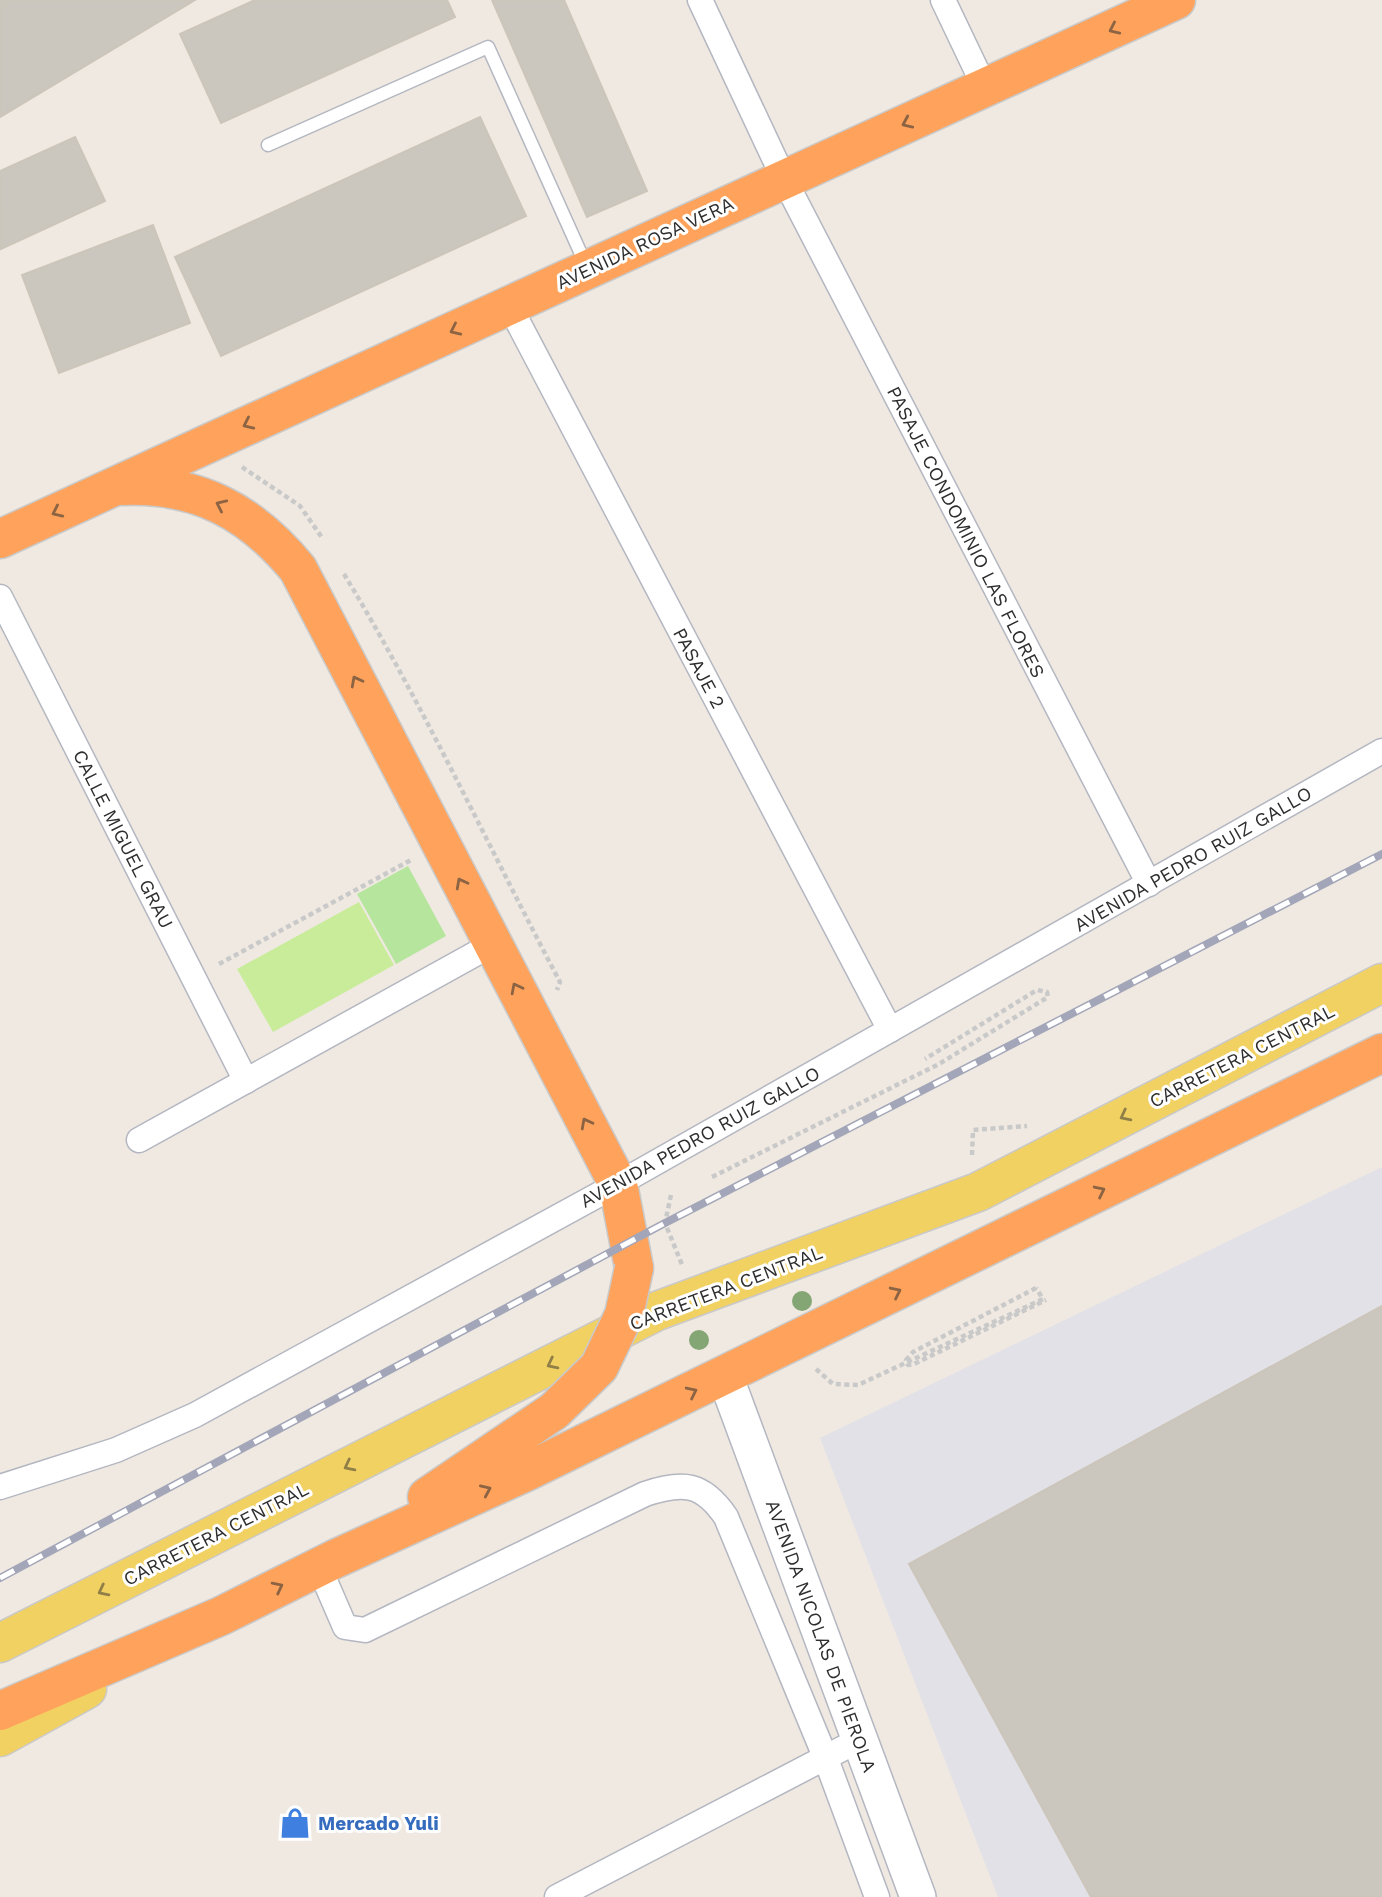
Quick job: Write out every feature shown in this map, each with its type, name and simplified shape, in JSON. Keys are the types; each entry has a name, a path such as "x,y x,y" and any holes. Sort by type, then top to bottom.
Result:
{"highway":[{"name":"AVENIDA ROSA VERA","path":"0,539 1175,0"},
{"path":"114,486 173,488 201,496 255,525 298,569 618,1184 634,1268 624,1315 599,1367 554,1411 327,1563"},
{"path":"0,1711 222,1616 327,1563 725,1376 1381,1054"}],"main road":[{"name":"CARRETERA CENTRAL","path":"0,1643 657,1311 978,1192 1382,984"},
{"path":"0,1737 222,1616"}],"street":[{"name":"PASAJE CONDOMINIO LAS FLORES","path":"700,0 784,179 1149,884"},
{"path":"943,0 985,88"},
{"name":"PASAJE 2","path":"509,305 890,1030"},
{"name":"CALLE MIGUEL GRAU","path":"0,597 246,1081"},
{"name":"AVENIDA PEDRO RUIZ GALLO","path":"0,1487 116,1450 195,1415 618,1184 1382,751"},
{"path":"139,1140 493,944"},
{"name":"AVENIDA NICOLAS DE PIEROLA","path":"725,1376 918,1897"},
{"path":"327,1563 345,1627 365,1630 645,1494 678,1486 698,1489 712,1497 726,1517 826,1759 877,1897"},
{"path":"557,1897 859,1740"}],"lane":[{"path":"268,145 488,47 588,268"}],"path":[{"path":"193,978 440,843"},
{"path":"712,1177 939,1064 1048,997 1047,992 1037,990 925,1059"},
{"path":"813,1366 833,1384 858,1385 1043,1299 1036,1288 913,1352 906,1360 908,1365 1046,1300"}],"shaded area":[{"path":"1382,1167 1382,1897 998,1897 820,1438"}],"green space":[{"path":"408,866 446,936 396,964 357,894"},
{"path":"359,902 394,965 273,1032 237,969"}],"building":[{"path":"0,0 195,0 0,117"},
{"path":"255,0 447,0 455,17 221,123 180,34"},
{"path":"492,0 564,0 647,191 587,217"},
{"path":"480,117 526,216 221,356 175,257"},
{"path":"75,137 105,201 1,249 0,171"},
{"path":"153,225 190,323 59,373 22,275"},
{"path":"1382,1306 1382,1897 1091,1897 909,1564"}],"railway":[{"path":"0,1578 665,1223 1382,854"}],"place":[{"name":"Mercado Yuli","path":"295,1823"}]}
